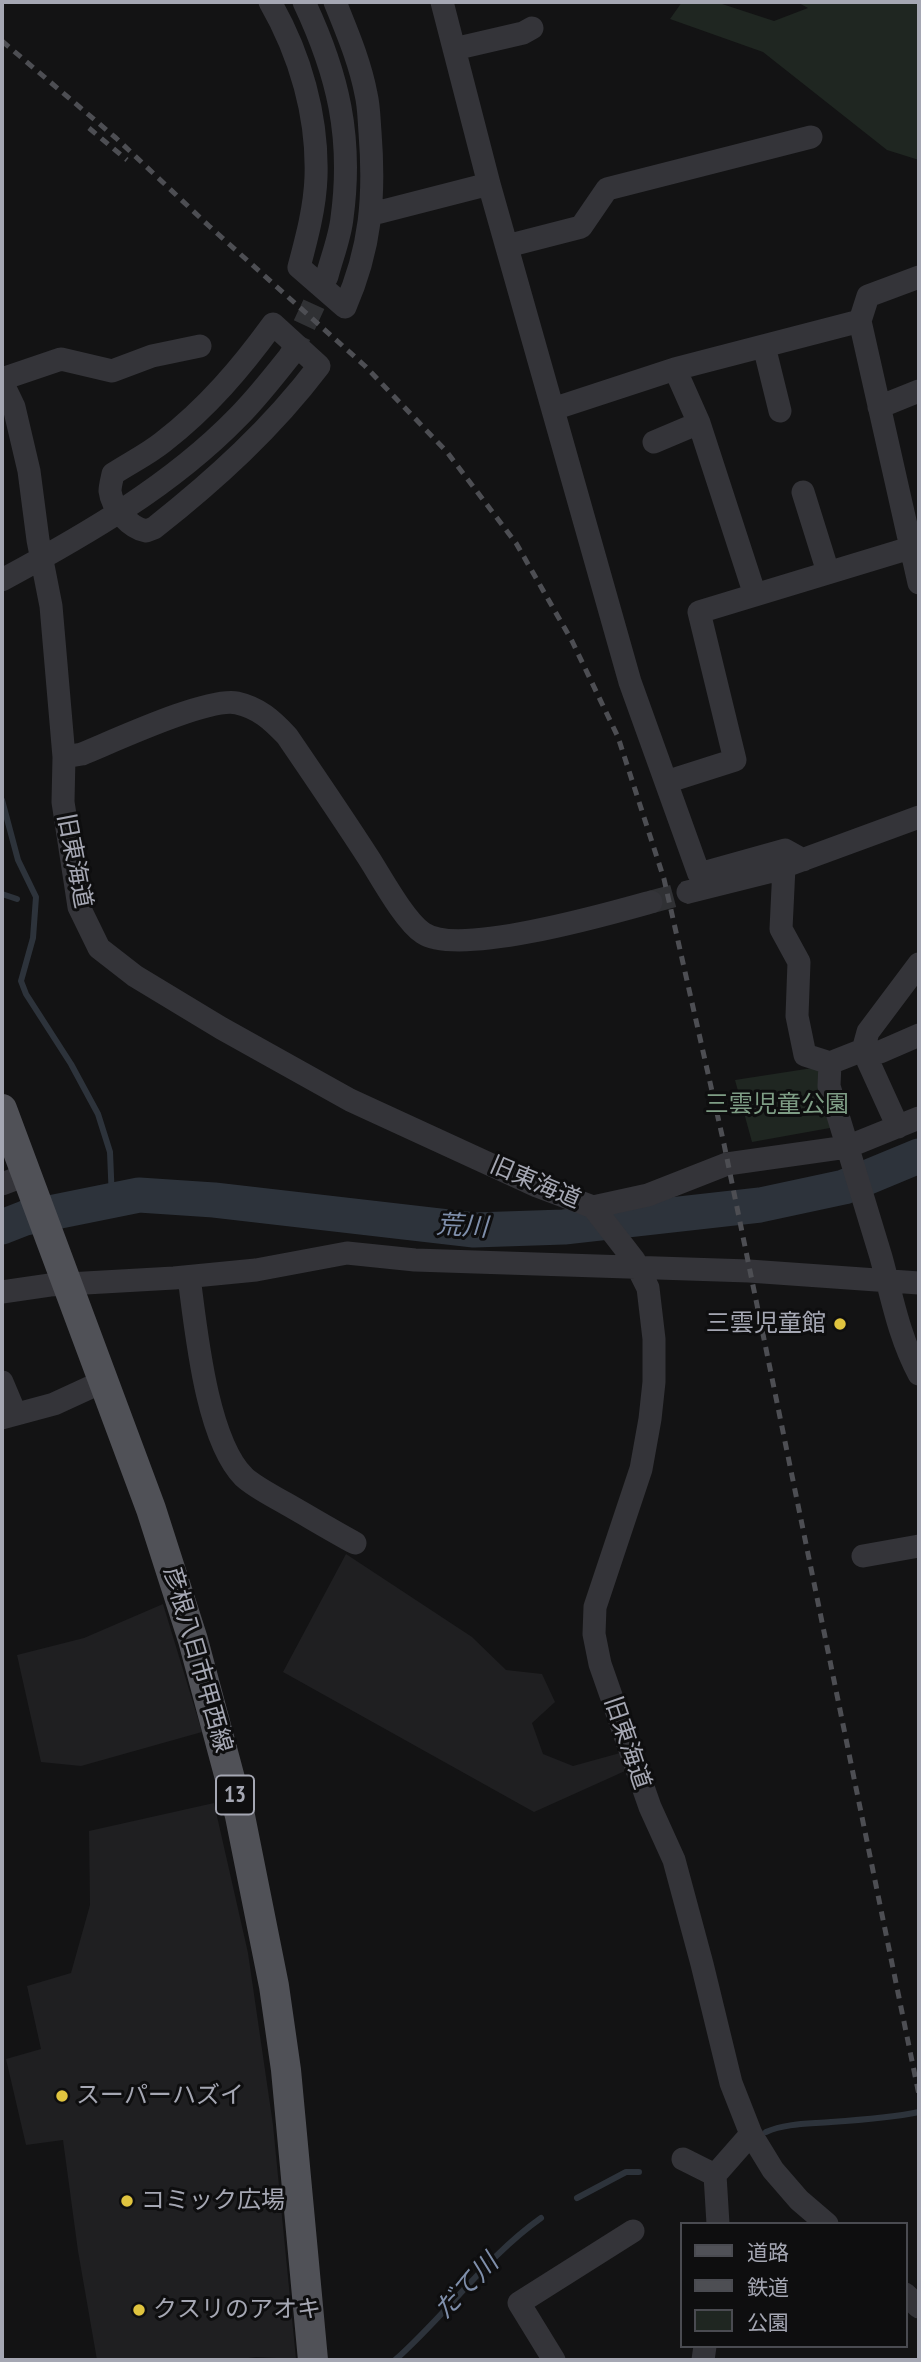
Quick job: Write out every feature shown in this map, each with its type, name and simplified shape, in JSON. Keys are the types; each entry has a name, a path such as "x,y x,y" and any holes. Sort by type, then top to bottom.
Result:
{"main road":[{"name":"彦根八日市甲西線","path":"2,1109 21,1187 55,1252 151,1508 193,1640 240,1816 274,1986 286,2070 313,2360"}],"street":[{"path":"271,2 293,48 315,129 316,177 311,223 299,267 345,307 358,278 372,214 372,160 367,96 356,56 335,2"},
{"path":"304,2 320,36 336,83 343,123 346,170 342,220 327,276"},
{"path":"442,2 489,184 630,682 699,874 785,850 794,863 781,929 799,962 797,1016 805,1055 830,1063 863,1050 880,1052 919,1035"},
{"path":"454,49 523,33 532,28"},
{"path":"507,246 581,227 607,189 811,137"},
{"path":"372,214 489,184"},
{"path":"919,277 868,296 860,321 879,407 911,514 910,548 919,583"},
{"path":"553,409 676,369 860,321"},
{"path":"274,324 319,366 289,405 242,454 154,528 140,530 119,511 110,491 113,474 162,443 197,414 226,385 274,324"},
{"path":"2,380 61,359 112,371 152,356 200,346"},
{"path":"764,346 780,411"},
{"path":"2,580 42,559 176,472 238,418 290,356"},
{"path":"676,369 698,423 755,595"},
{"name":"旧東海道","path":"2,380 14,407 23,445 51,606 64,758 63,802 79,907 99,947 135,976 221,1028 351,1100 537,1186 593,1207 636,1263 648,1288 654,1339 654,1382 650,1419 641,1469 595,1607 594,1634 600,1664 650,1807 674,1860 731,2083 751,2134 773,2170 799,2200 825,2222"},
{"path":"879,407 919,391"},
{"path":"654,442 698,423"},
{"path":"803,492 828,572"},
{"path":"666,782 735,760 699,612 910,548"},
{"path":"64,758 82,754 218,702 235,703 269,717 286,736 390,891 422,933 439,940 466,941 577,922 651,902"},
{"path":"688,892 794,863 919,817"},
{"path":"898,1127 863,1050 868,1032 919,964"},
{"path":"830,1063 829,1086 888,1282 897,1324 907,1352 919,1374"},
{"path":"593,1207 648,1195 727,1164 849,1153 919,1118"},
{"path":"2,1292 67,1284 190,1277 256,1270 347,1253 415,1260 636,1263 919,1283"},
{"path":"190,1277 200,1363 228,1455 244,1477 355,1543"},
{"path":"2,1382 8,1416 54,1404 104,1381"},
{"path":"863,1556 919,1546"},
{"path":"718,2222 715,2175 751,2134"},
{"path":"683,2159 715,2175"},
{"path":"554,2360 519,2303 633,2231"}],"shaded area":[{"path":"346,1554 472,1637 506,1670 542,1674 555,1702 532,1723 543,1754 573,1766 620,1753 625,1771 534,1812 283,1672"},
{"path":"163,1604 202,1732 81,1766 41,1762 17,1655 84,1638"},
{"path":"214,1803 248,1953 273,2125 296,2359 256,2357 232,2360 97,2360 78,2251 63,2140 26,2145 6,2059 41,2049 27,1986 71,1973 90,1905 89,1831"}],"green space":[{"path":"682,2 716,2 774,21 808,8 797,2 919,2 919,160 887,150 763,52 670,19"},
{"name":"三雲児童公園","path":"819,1067 841,1126 752,1142 735,1080"}],"waterway":[{"path":"2,800 18,860 36,897 33,938 21,981 26,994 71,1064 98,1114 110,1152 112,1200"},
{"path":"2,894 17,899"},
{"name":"荒川","path":"2,1227 25,1218 139,1195 214,1200 474,1230 564,1227 760,1205 844,1187 919,1156"},
{"name":"だて川","path":"766,2132 790,2125 919,2112"},
{"name":"だて川","path":"577,2198 626,2172 639,2172"},
{"name":"だて川","path":"395,2360 502,2250 541,2218"}],"tunnel":[{"path":"290,356 327,276"},
{"path":"651,902 688,892"}],"railway":[{"path":"2,41 116,138 365,366 447,452 516,543 572,641 618,737 664,879 724,1144 919,2095"},
{"path":"89,128 127,160"}],"place":[{"name":"三雲児童館","path":"840,1324"},
{"name":"スーパーハズイ","path":"62,2096"},
{"name":"コミック広場","path":"127,2201"},
{"name":"クスリのアオキ","path":"139,2310"}]}
